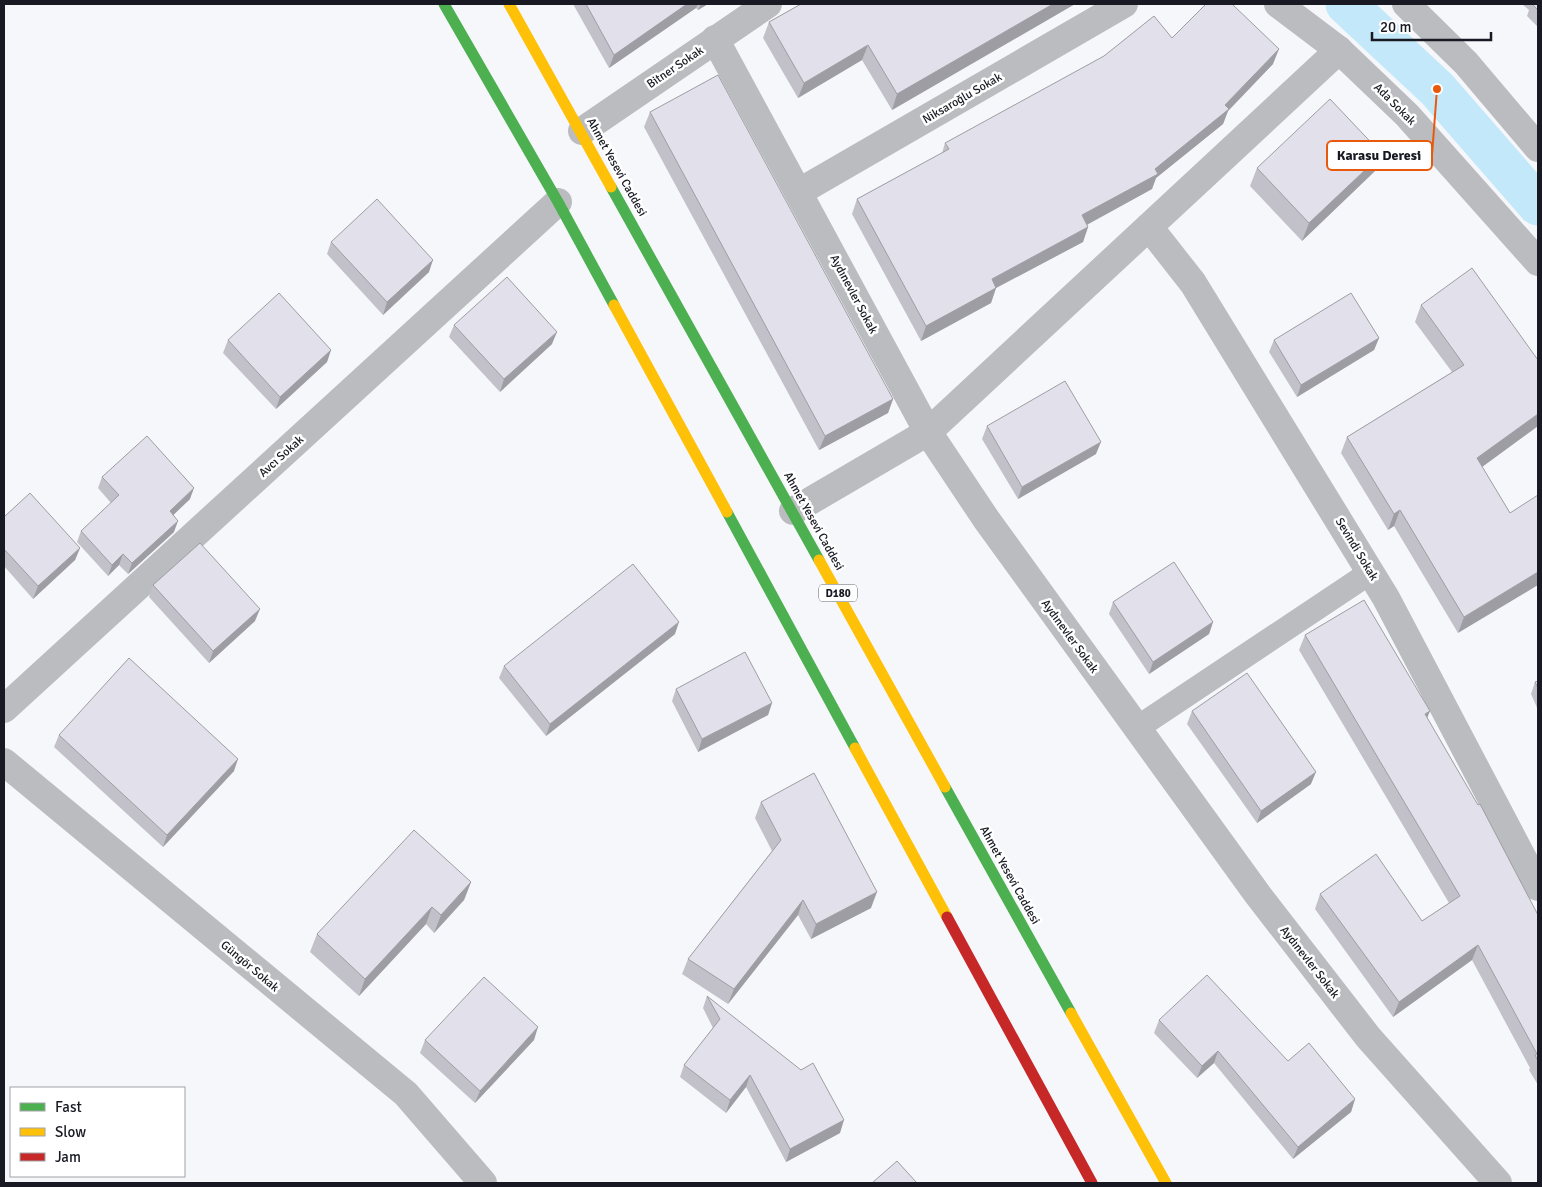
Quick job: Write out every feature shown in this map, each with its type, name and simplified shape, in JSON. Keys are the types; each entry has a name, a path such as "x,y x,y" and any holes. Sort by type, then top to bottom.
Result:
{"highway":[{"path":"444,4 558,202 1092,1183"},
{"name":"Ahmet Yesevi Caddesi","path":"510,4 1166,1183"}],"street":[{"name":"Bitner Sokak","path":"582,131 768,4"},
{"name":"Niksaroğlu Sokak","path":"799,192 1124,4"},
{"name":"Ada Sokak","path":"1278,4 1339,50 1407,115 1538,262"},
{"path":"1406,4 1466,63 1538,148"},
{"name":"Aydınevler Sokak","path":"715,40 928,432 986,519 1258,895 1368,1036 1498,1183"},
{"path":"793,512 928,432 1339,50"},
{"name":"Avcı Sokak","path":"4,709 558,202"},
{"name":"Sevindi Sokak","path":"1149,228 1193,283 1371,572 1438,692 1538,887"},
{"name":"Güngör Sokak","path":"4,762 406,1094 483,1183"}],"lane":[{"path":"1137,728 1371,572"}],"building":[{"path":"586,4 687,4 614,55"},
{"path":"801,4 1053,4 897,94 868,45 804,83 769,22"},
{"path":"1206,4 1232,4 1279,49 1225,105 1229,109 1155,169 1158,174 1082,215 1088,227 992,279 996,288 926,326 857,199 949,149 945,143 1104,56 1154,16 1172,38"},
{"path":"1532,4 1538,4 1538,10"},
{"path":"718,75 893,399 825,436 650,112"},
{"path":"1330,99 1382,154 1309,223 1257,168"},
{"path":"377,199 433,260 387,302 331,242"},
{"path":"1472,268 1538,360 1538,414 1477,458 1510,513 1538,495 1538,572 1464,617 1400,510 1394,514 1347,437 1464,365 1421,305"},
{"path":"507,277 557,332 504,379 454,325"},
{"path":"279,293 331,350 280,397 228,340"},
{"path":"1351,293 1379,338 1301,385 1274,340"},
{"path":"1065,381 1101,442 1022,487 987,426"},
{"path":"147,436 194,488 170,511 178,521 132,563 123,554 112,565 81,531 119,495 102,477"},
{"path":"30,493 80,548 38,586 4,549 4,517"},
{"path":"200,543 260,609 213,651 153,585"},
{"path":"1174,562 1213,622 1153,662 1113,602"},
{"path":"633,564 679,622 550,724 504,666"},
{"path":"1364,600 1430,711 1425,714 1478,805 1480,804 1538,915 1538,1061 1535,1055 1537,1054 1478,945 1399,1002 1320,894 1376,854 1422,921 1460,896 1305,635"},
{"path":"745,652 772,703 702,739 676,689"},
{"path":"129,658 238,759 167,835 59,735"},
{"path":"1247,673 1316,772 1261,811 1192,711"},
{"path":"814,773 877,892 816,924 803,900 734,989 688,959 781,840 761,802"},
{"path":"414,830 471,882 441,915 432,907 365,979 317,934"},
{"path":"1207,975 1288,1061 1309,1043 1355,1099 1298,1147 1218,1051 1202,1066 1159,1020"},
{"path":"484,977 538,1027 480,1091 425,1040"},
{"path":"707,996 801,1070 813,1063 844,1120 790,1149 750,1075 730,1100 684,1065 720,1019"},
{"path":"897,1161 917,1183 872,1183"}],"waterway":[{"path":"1346,4 1437,89 1538,205"}],"traffic: fast":[{"path":"444,4 558,202 614,305"},
{"path":"611,187 819,560"},
{"path":"727,512 855,748"},
{"path":"945,787 1071,1013"}],"traffic: slow":[{"path":"509,4 611,187"},
{"path":"614,305 727,512"},
{"path":"819,560 945,787"},
{"path":"855,748 947,917"},
{"path":"1071,1013 1166,1183"}],"traffic: jam":[{"path":"947,917 1092,1183"}],"place":[{"name":"Karasu Deresi","path":"1437,89"}]}
